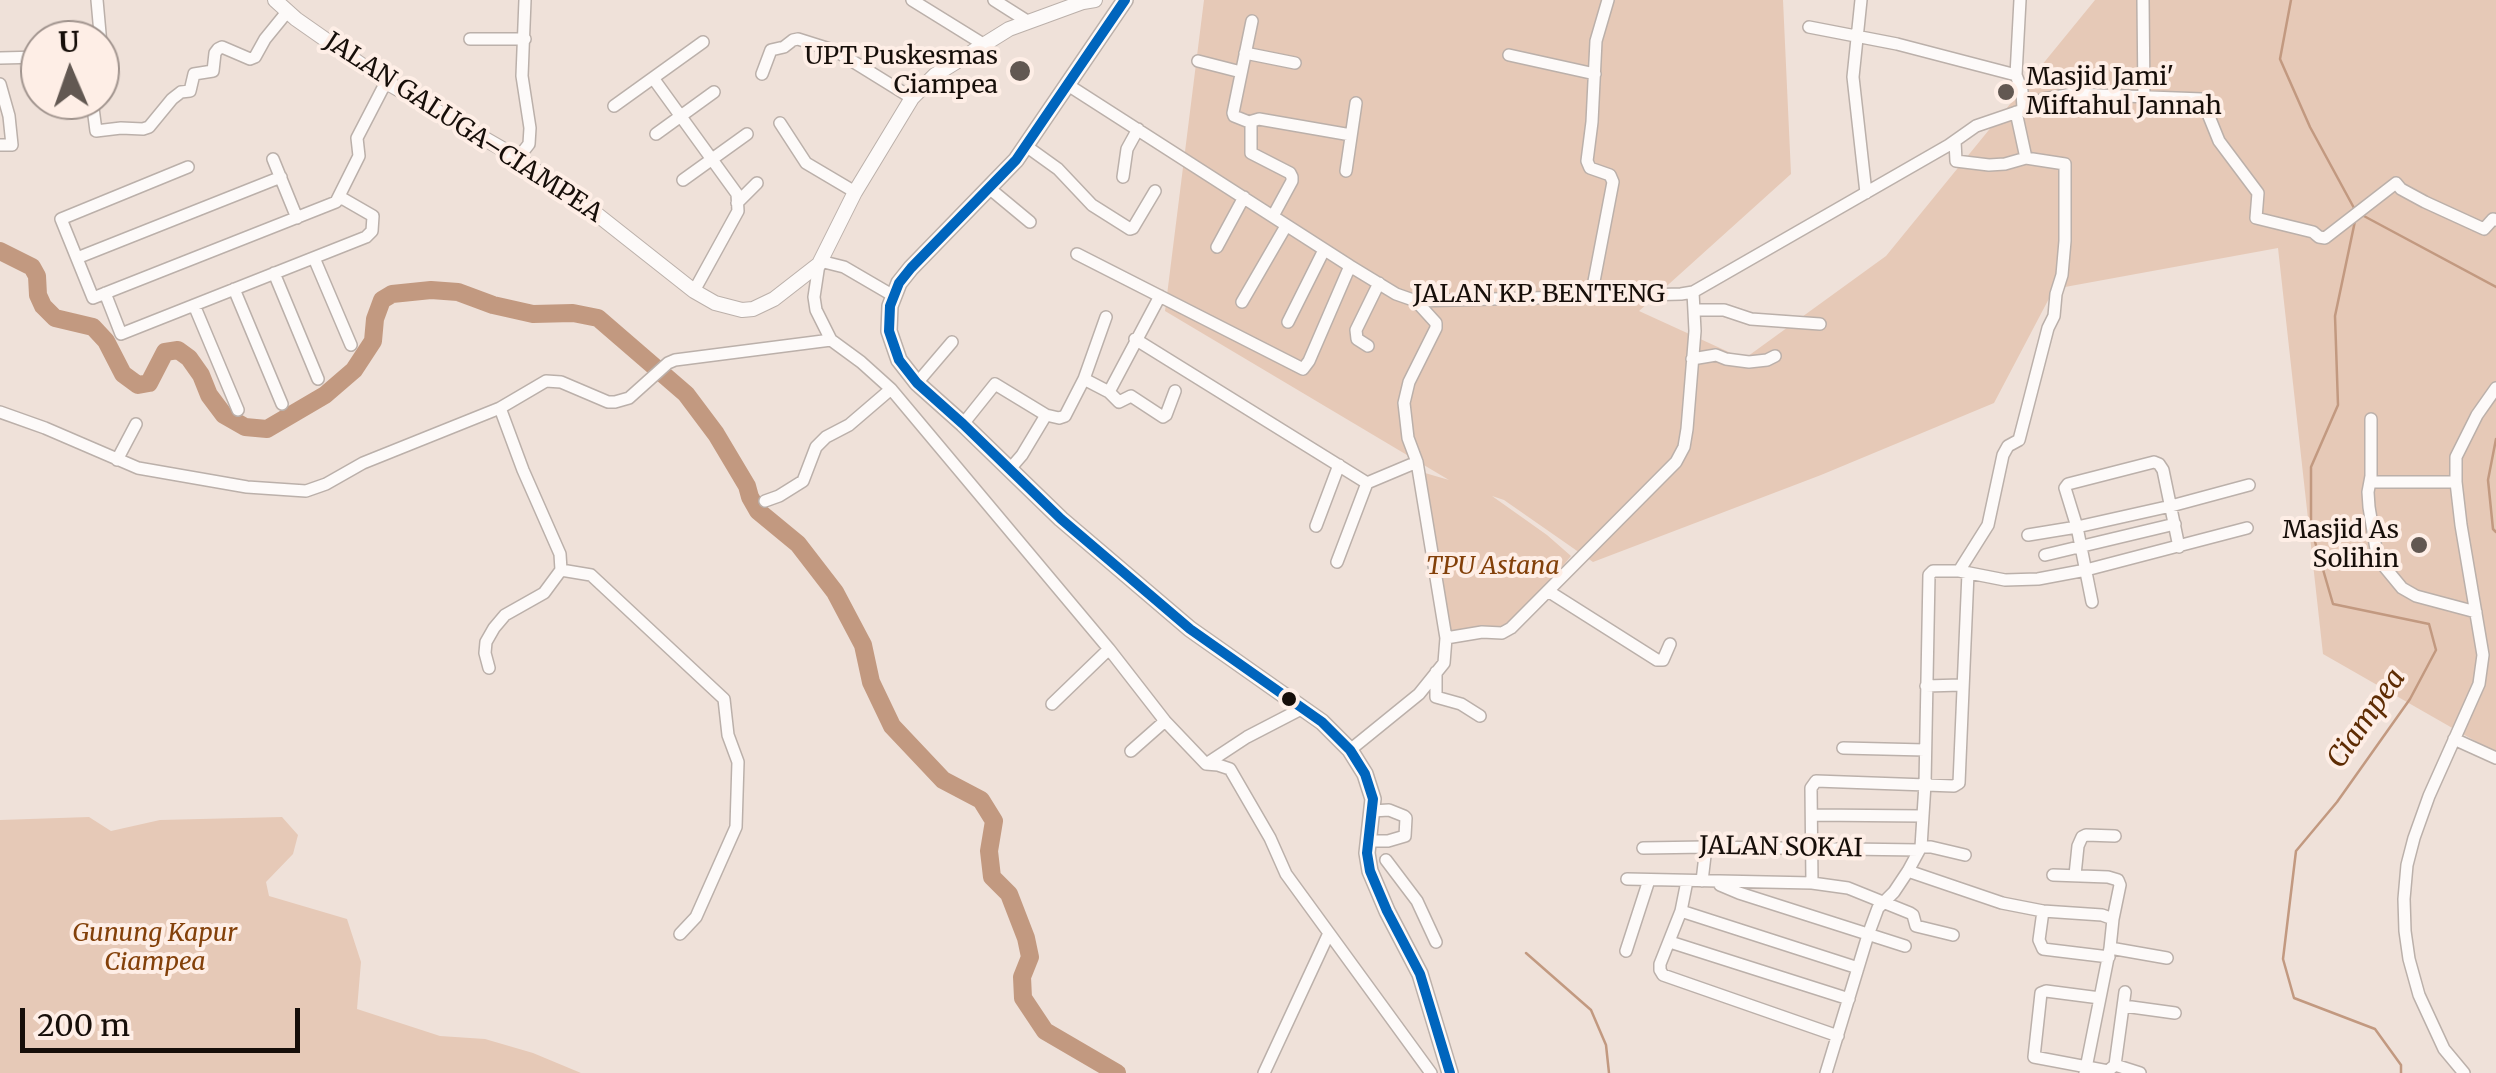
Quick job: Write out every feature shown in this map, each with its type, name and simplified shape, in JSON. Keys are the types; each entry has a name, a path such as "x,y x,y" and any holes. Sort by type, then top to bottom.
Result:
{"main road":[{"path":"1125,0 1026,146 911,268 892,295 889,331 899,360 917,383 1061,520 1190,629 1303,708 1350,750 1373,799 1367,853 1370,871 1420,974 1450,1073"}],"street":[{"name":"JALAN GALUGA–CIAMPEA","path":"275,0 386,82 518,158 694,290 733,309 753,308 788,290 820,262 855,192 912,98 936,75 983,44 1027,22 1087,1"},
{"path":"518,158 530,144 522,76 525,0"},
{"path":"912,0 983,44"},
{"path":"994,0 1027,22"},
{"path":"1591,297 1613,182 1610,175 1588,165 1598,30 1608,0"},
{"path":"1861,0 1853,77 1866,193"},
{"path":"2020,0 2016,75 2022,92 2019,111 2026,158"},
{"path":"2143,0 2144,98"},
{"path":"94,120 96,132 149,128 172,99 190,91 194,74 213,72 218,49 222,47 252,59 288,12"},
{"path":"1252,21 1233,113 1249,122 1259,119 1351,135"},
{"path":"1809,27 1897,44 2016,75"},
{"path":"470,39 524,39"},
{"path":"762,74 771,50 795,39 836,51 912,98"},
{"path":"614,106 703,42"},
{"path":"1245,53 1294,63"},
{"path":"1509,55 1595,74"},
{"path":"1198,61 1241,72"},
{"path":"653,78 737,194 738,211 694,290"},
{"path":"188,167 61,219 93,298 336,202 359,156 357,138 386,82"},
{"path":"0,84 12,145 0,145"},
{"name":"JALAN KP. BENTENG","path":"1068,85 1324,250 1396,294 1416,301 1693,292 1976,126 2043,99 2073,94 2202,99 2219,141 2258,193 2256,218 2312,232 2318,237 2325,238 2396,183 2425,202 2484,229 2496,220"},
{"path":"656,134 714,92"},
{"path":"1346,171 1356,103"},
{"path":"1249,122 1251,153 1292,177 1274,216"},
{"path":"780,123 806,163 855,192"},
{"path":"1123,178 1126,149 1138,130"},
{"path":"683,180 747,134"},
{"path":"1812,883 1812,788 1816,781 1954,786 1961,779 1963,572 1988,525 2004,455 2008,446 2019,440 2062,275 2065,164 2026,158 1988,166 1956,162 1955,141"},
{"path":"1026,146 1059,170 1092,205 1130,229 1156,191"},
{"path":"273,159 297,218"},
{"path":"77,258 280,177"},
{"path":"737,203 757,183"},
{"path":"990,188 1030,222"},
{"path":"105,293 121,334 366,237 372,231 373,216 340,197"},
{"path":"1217,247 1244,198"},
{"path":"1242,302 1286,226"},
{"path":"1288,322 1324,250"},
{"path":"1077,254 1303,369 1350,266"},
{"path":"314,258 351,345"},
{"path":"892,295 844,268 820,262 814,298 831,340 890,390 1165,720 1206,764 1230,769 1286,874 1432,1073"},
{"path":"274,273 318,379"},
{"path":"1368,346 1356,339 1356,330 1379,283"},
{"path":"234,289 282,404"},
{"path":"1446,638 1502,633 1511,628 1676,462 1687,429 1693,292"},
{"path":"1109,392 1160,296"},
{"path":"1350,750 1420,694 1444,664 1446,638 1404,403 1405,391 1436,328 1416,301"},
{"path":"194,305 238,410"},
{"path":"1695,310 1724,310 1751,318 1820,324"},
{"path":"963,424 991,382 1046,415 1065,416 1084,379 1106,317"},
{"path":"1135,339 1367,482"},
{"path":"0,412 138,468 247,487 306,491 363,463 500,408 546,380 616,402 629,398 668,362 831,340"},
{"path":"917,383 952,342"},
{"path":"1692,359 1716,355 1748,362 1775,356"},
{"path":"1084,379 1119,402 1130,396 1164,417 1176,390"},
{"path":"2464,1073 2444,1049 2419,995 2409,959 2405,931 2407,865 2429,796 2479,684 2483,655 2456,482 2456,457 2496,388"},
{"path":"765,501 803,481 816,447 890,390"},
{"path":"489,668 486,642 494,628 505,615 544,594 561,570 560,554 500,408"},
{"path":"1009,470 1046,415"},
{"path":"2371,420 2368,492 2378,555 2391,576 2416,596 2476,612"},
{"path":"117,460 136,424"},
{"path":"1337,562 1367,482 1417,462"},
{"path":"2092,602 2066,486 2154,462 2160,464 2179,547"},
{"path":"1316,526 1338,465"},
{"path":"2371,482 2456,482"},
{"path":"2028,535 2171,506 2249,485"},
{"path":"2045,555 2175,524"},
{"path":"1826,1073 1845,998 1878,908 1894,892 1920,848 1925,784 1928,580 1933,572 2022,580 2086,570 2246,528"},
{"path":"561,570 591,575 724,699 728,735 738,762 736,828 696,917 680,934"},
{"path":"1548,592 1657,660 1664,660 1670,644"},
{"path":"1052,704 1109,649"},
{"path":"1436,672 1436,697 1462,704 1480,716"},
{"path":"1926,686 1962,684"},
{"path":"1206,764 1247,736 1303,708"},
{"path":"1131,750 1165,720"},
{"path":"2454,739 2496,758"},
{"path":"1843,748 1925,750"},
{"path":"1369,842 1405,836 1404,816 1389,810 1372,811"},
{"path":"1812,815 1923,816"},
{"path":"2075,875 2082,837 2115,836"},
{"name":"JALAN SOKAI","path":"1643,848 1931,846 1965,855"},
{"path":"1706,847 1707,881"},
{"path":"1370,871 1390,859 1417,901 1436,942"},
{"path":"1908,871 1988,900 2043,911 2113,918"},
{"path":"2053,875 2118,880 2120,885 2086,1070"},
{"path":"1628,879 1812,883 1853,890 1912,914 1916,926 1953,935"},
{"path":"1626,951 1650,880"},
{"path":"1687,881 1681,911 1660,964 1663,975 1838,1036"},
{"path":"1707,881 1905,946"},
{"path":"1681,911 1858,968"},
{"path":"2043,911 2039,940 2043,948 2167,958"},
{"path":"1264,1073 1329,933"},
{"path":"1670,942 1845,998"},
{"path":"2100,998 2041,993 2034,1057 2108,1072 2115,1065 2124,999 2175,1013"},
{"path":"2115,1065 2140,1073"}],"green space":[{"name":"TPU Astana","path":"1204,0 1783,0 1791,174 1639,311 1744,359 1886,256 2095,0 2496,0 2496,753 2323,654 2278,248 2054,289 1994,403 1821,475 1593,562 1504,500 1492,496 1571,556 1508,626 1449,632 1425,473 1449,480 1165,311"},
{"name":"Gunung Kapur Ciampea","path":"89,817 111,831 160,820 282,817 298,835 293,854 266,882 269,896 347,919 361,962 357,1009 440,1036 485,1039 581,1073 0,1073 0,820"}],"waterway":[{"name":"Ciampea","path":"2291,0 2280,59 2310,127 2354,208"},
{"path":"2362,215 2496,287"},
{"name":"Ciampea","path":"2355,221 2335,316 2338,405 2311,467 2311,528 2333,604 2429,624 2436,650 2410,699 2337,802 2296,851 2283,959 2294,998 2375,1029 2401,1065 2401,1073"},
{"path":"0,251 32,267 43,306 55,318 93,327 106,341 123,374 138,385 149,383 165,352 178,350 189,358 224,415 245,427 267,429 325,395 354,370 373,341 382,300 392,294 458,292 533,314 573,313 598,318 686,394 716,434 758,511 798,544 835,592 863,645 871,682 892,726 943,780 981,800 994,821 989,851 992,877 1009,894 1026,938 1030,957 1022,977 1023,998 1045,1031 1117,1073"},
{"path":"2496,439 2488,480 2496,532"},
{"path":"1526,953 1591,1010 1606,1045 1609,1073"}],"transit line":[{"path":"1125,0 1016,160 899,283 890,306 889,331 899,360 917,383 1061,519 1190,629 1322,722 1350,750 1365,774 1373,799 1367,853 1370,871 1420,974 1450,1073"}],"place":[{"name":"UPT Puskesmas Ciampea","path":"1020,71"},
{"name":"Masjid Jami' Miftahul Jannah","path":"2006,92"},
{"name":"Masjid As Solihin","path":"2419,545"}]}
